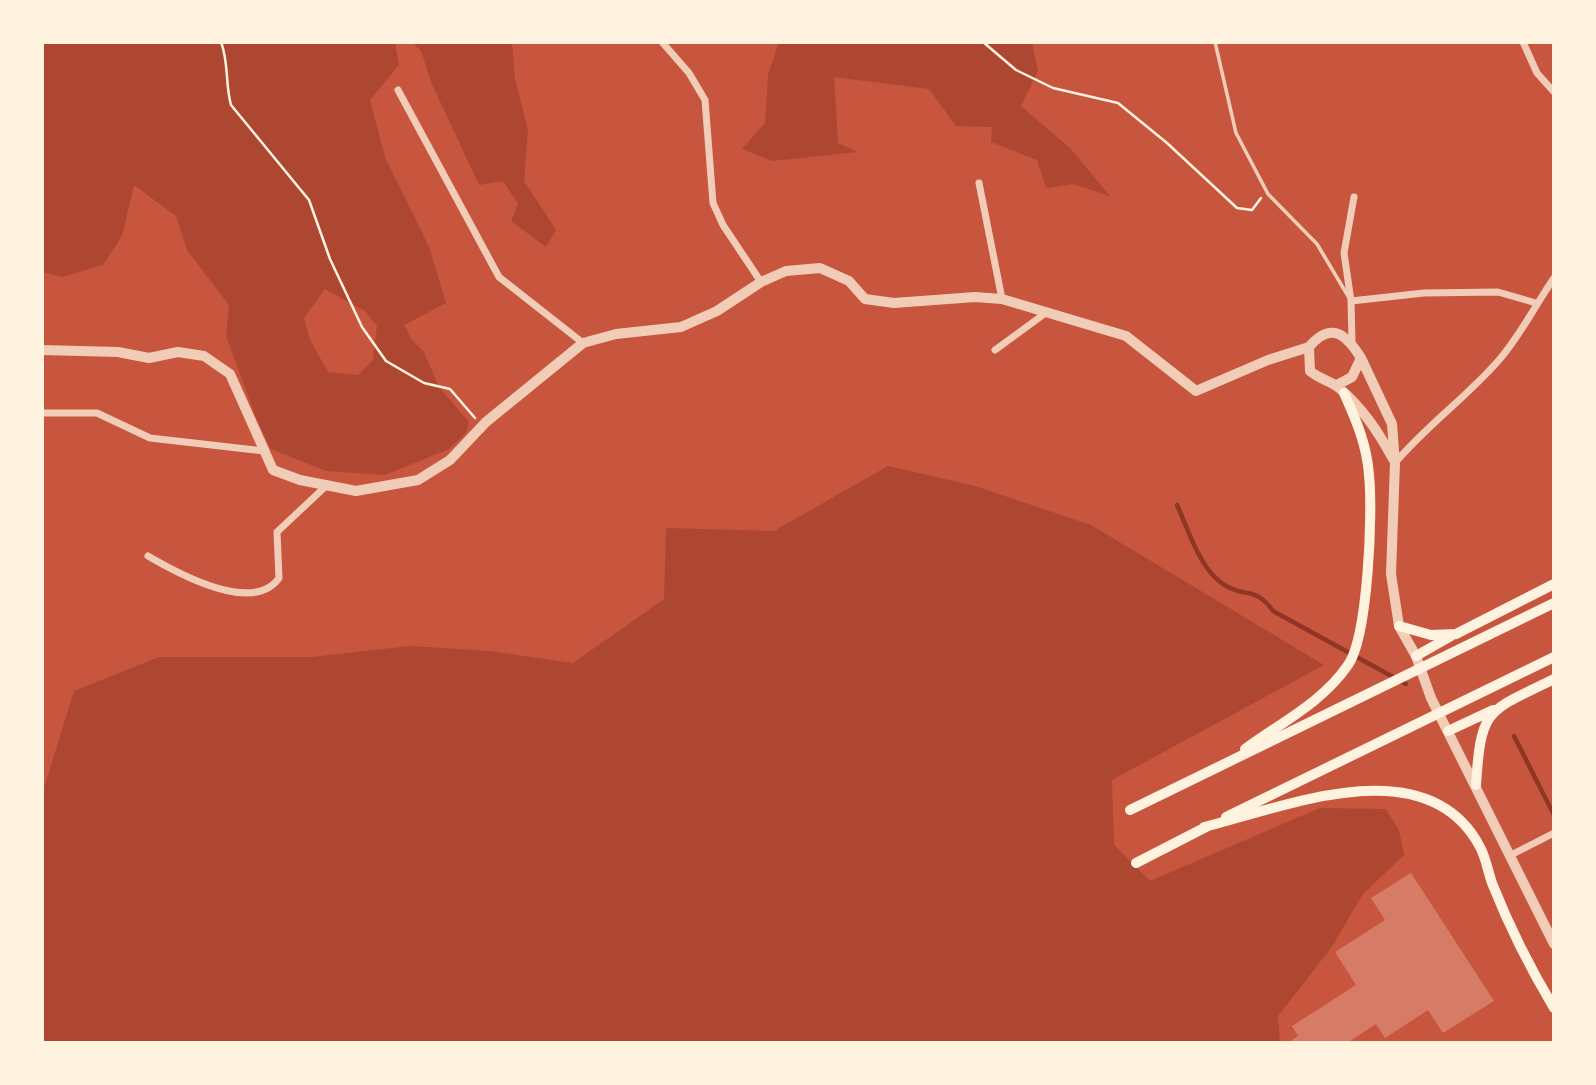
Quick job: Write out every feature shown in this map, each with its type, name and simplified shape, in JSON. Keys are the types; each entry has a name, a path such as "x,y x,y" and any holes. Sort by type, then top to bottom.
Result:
{"main road":[{"path":"1222,766 1299,715 1348,666 1361,634 1369,475 1362,435 1341,389"},
{"path":"1416,656 1554,584"},
{"path":"1130,810 1554,603"},
{"path":"1399,626 1431,635 1456,634"},
{"path":"1136,863 1352,754 1554,657"},
{"path":"1448,732 1554,678"},
{"path":"1476,785 1479,740 1485,723 1498,707"},
{"path":"1205,827 1294,801 1337,794 1394,792 1418,797 1442,808 1465,827 1480,848 1531,969 1554,1008"}],"street":[{"path":"662,42 689,73 705,100 713,203 723,225 761,282"},
{"path":"1523,42 1536,73 1554,92"},
{"path":"398,90 499,277 583,343"},
{"path":"979,183 1002,299"},
{"path":"1352,342 1351,300 1344,253 1354,197"},
{"path":"42,349 118,352 149,358 178,352 204,356 230,374 273,470 326,486 356,491 418,480 450,460 482,426 583,343 616,334 681,327 717,311 761,282 786,271 820,268 849,281 865,299 894,303 975,297 1002,299 1126,335 1196,391 1268,360 1309,347 1329,332 1341,334 1352,342 1392,424 1395,463 1391,574 1399,626 1416,656 1431,698 1554,944"},
{"path":"1395,463 1424,429 1464,398 1502,356 1554,278"},
{"path":"1351,300 1424,293 1498,292 1536,303"},
{"path":"996,350 1047,312"},
{"path":"1309,347 1310,371 1322,381 1341,389 1375,426 1395,463"},
{"path":"1341,389 1352,377 1361,358"},
{"path":"42,413 97,414 150,438 264,452"},
{"path":"148,556 186,579 244,593 264,591 279,578 277,532 326,486"},
{"path":"1511,855 1554,833"}],"lane":[{"path":"1215,42 1236,134 1266,190 1317,244 1351,300"}],"path":[{"path":"221,42 228,60 226,85 231,105 309,200 330,260 362,327 386,361 424,383 450,389 482,426"},
{"path":"983,42 1016,70 1053,88 1118,103 1167,143 1237,208 1252,210 1266,190"}],"shaded area":[{"path":"42,42 395,42 399,65 370,100 385,157 429,247 446,303 404,325 412,340 424,352 439,387 469,422 466,433 449,449 385,475 326,471 271,449 257,420 226,336 229,305 187,250 176,216 134,185 122,236 103,265 62,277 42,272","holes":["325,289 365,311 377,326 373,360 358,375 328,372 310,340 304,318"]},
{"path":"412,42 512,42 515,79 528,130 524,181 556,230 546,247 511,221 518,204 503,181 479,185 431,82 421,51"},
{"path":"779,42 1032,42 1038,71 1021,106 1071,149 1110,196 1073,184 1046,188 1037,160 991,142 992,127 956,126 929,89 834,77 838,143 858,152 772,161 742,149 765,123 768,75"},
{"path":"888,466 975,486 1091,525 1324,665 1112,780 1114,845 1150,881 1320,808 1386,809 1399,830 1404,855 1363,894 1331,948 1278,1016 1280,1043 42,1043 42,794 74,691 159,657 312,657 410,646 490,651 573,663 664,599 666,528 774,531"}],"building":[{"path":"1411,873 1494,1001 1443,1033 1428,1010 1385,1038 1376,1024 1347,1043 1294,1043 1292,1040 1298,1036 1292,1026 1356,985 1335,952 1385,920 1371,898"}],"waterway":[{"path":"1177,505 1196,550 1217,579 1233,589 1256,595 1273,611 1406,684"},
{"path":"1514,736 1554,815"}]}
